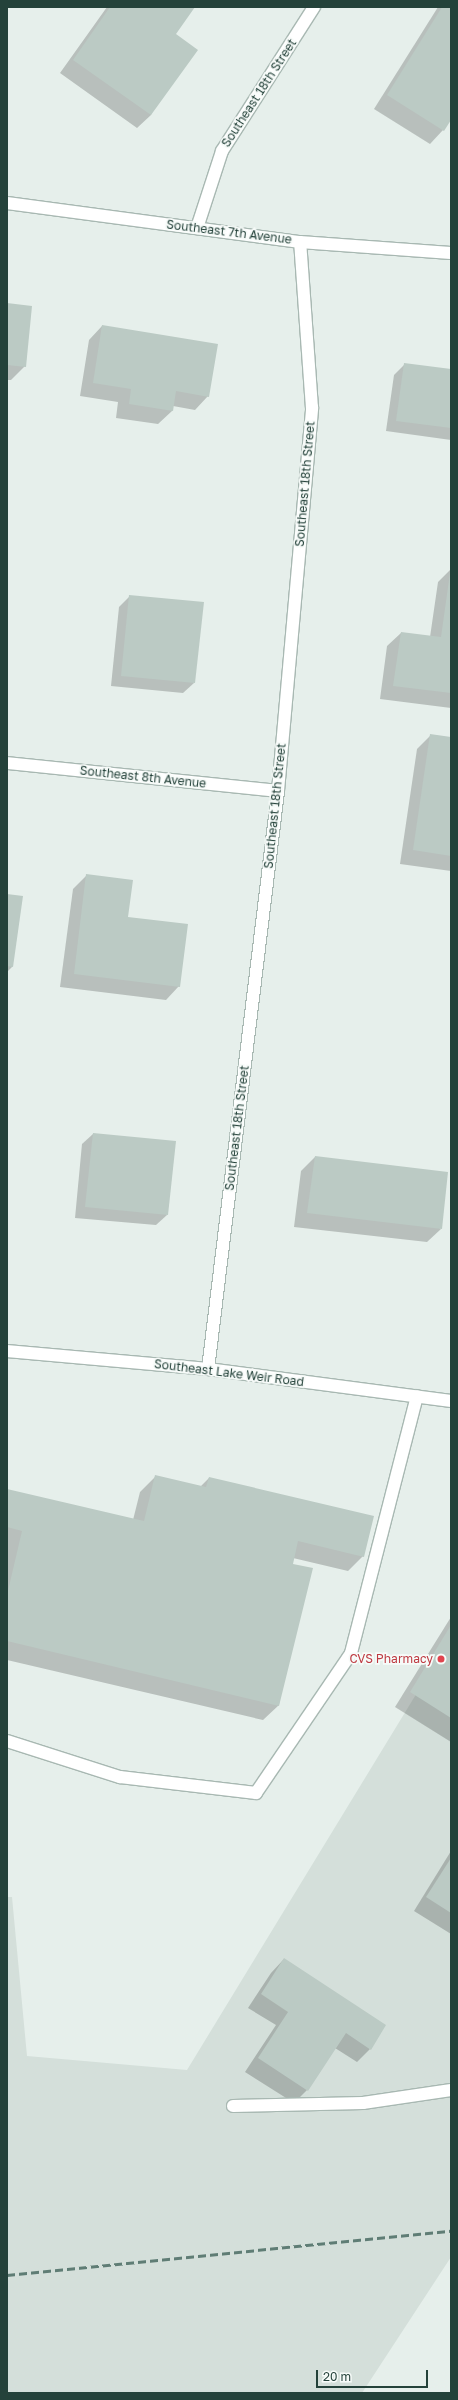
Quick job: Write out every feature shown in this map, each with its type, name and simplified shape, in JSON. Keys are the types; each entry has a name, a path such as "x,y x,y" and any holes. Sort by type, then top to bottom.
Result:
{"street":[{"name":"Southeast 18th Street","path":"197,228 222,150 314,7"},
{"name":"Southeast 7th Avenue","path":"7,203 300,242 451,253"},
{"name":"Southeast 18th Street","path":"208,1369 278,792 312,408 300,242"},
{"name":"Southeast 8th Avenue","path":"7,763 278,792"},
{"name":"Southeast Lake Weir Road","path":"7,1351 208,1369 451,1401"},
{"path":"7,1741 120,1777 256,1793 351,1653 417,1396"},
{"path":"234,2106 363,2103 451,2090"}],"shaded area":[{"path":"451,1637 451,2257 362,2393 7,2393 7,1897 12,1897 27,2056 187,2070"}],"building":[{"path":"110,7 195,7 176,34 198,50 151,115 73,60"},
{"path":"442,7 451,7 451,120 444,131 387,95"},
{"path":"7,303 32,306 26,367 7,365"},
{"path":"102,325 218,344 209,397 176,391 173,411 129,404 131,389 93,383"},
{"path":"404,363 451,369 451,428 396,421"},
{"path":"450,573 451,693 393,686 401,632 441,637"},
{"path":"129,595 204,602 195,683 121,676"},
{"path":"430,734 451,737 451,856 413,850"},
{"path":"86,874 133,880 128,917 188,924 180,987 74,974"},
{"path":"7,894 23,896 13,967 7,966"},
{"path":"93,1133 176,1141 168,1215 85,1207"},
{"path":"315,1156 448,1172 442,1229 307,1213"},
{"path":"155,1475 206,1487 209,1477 374,1516 364,1557 298,1541 293,1564 313,1568 279,1706 7,1641 7,1595 22,1531 7,1527 7,1489 144,1521"},
{"name":"CVS Pharmacy","path":"451,1625 451,1718 410,1692"},
{"path":"451,1858 451,1913 426,1897"},
{"path":"284,1958 386,2025 371,2050 346,2033 308,2091 258,2058 288,2012 261,1994"}],"railway":[{"path":"7,2275 451,2231"}],"place":[{"name":"CVS Pharmacy","path":"441,1659"}]}
